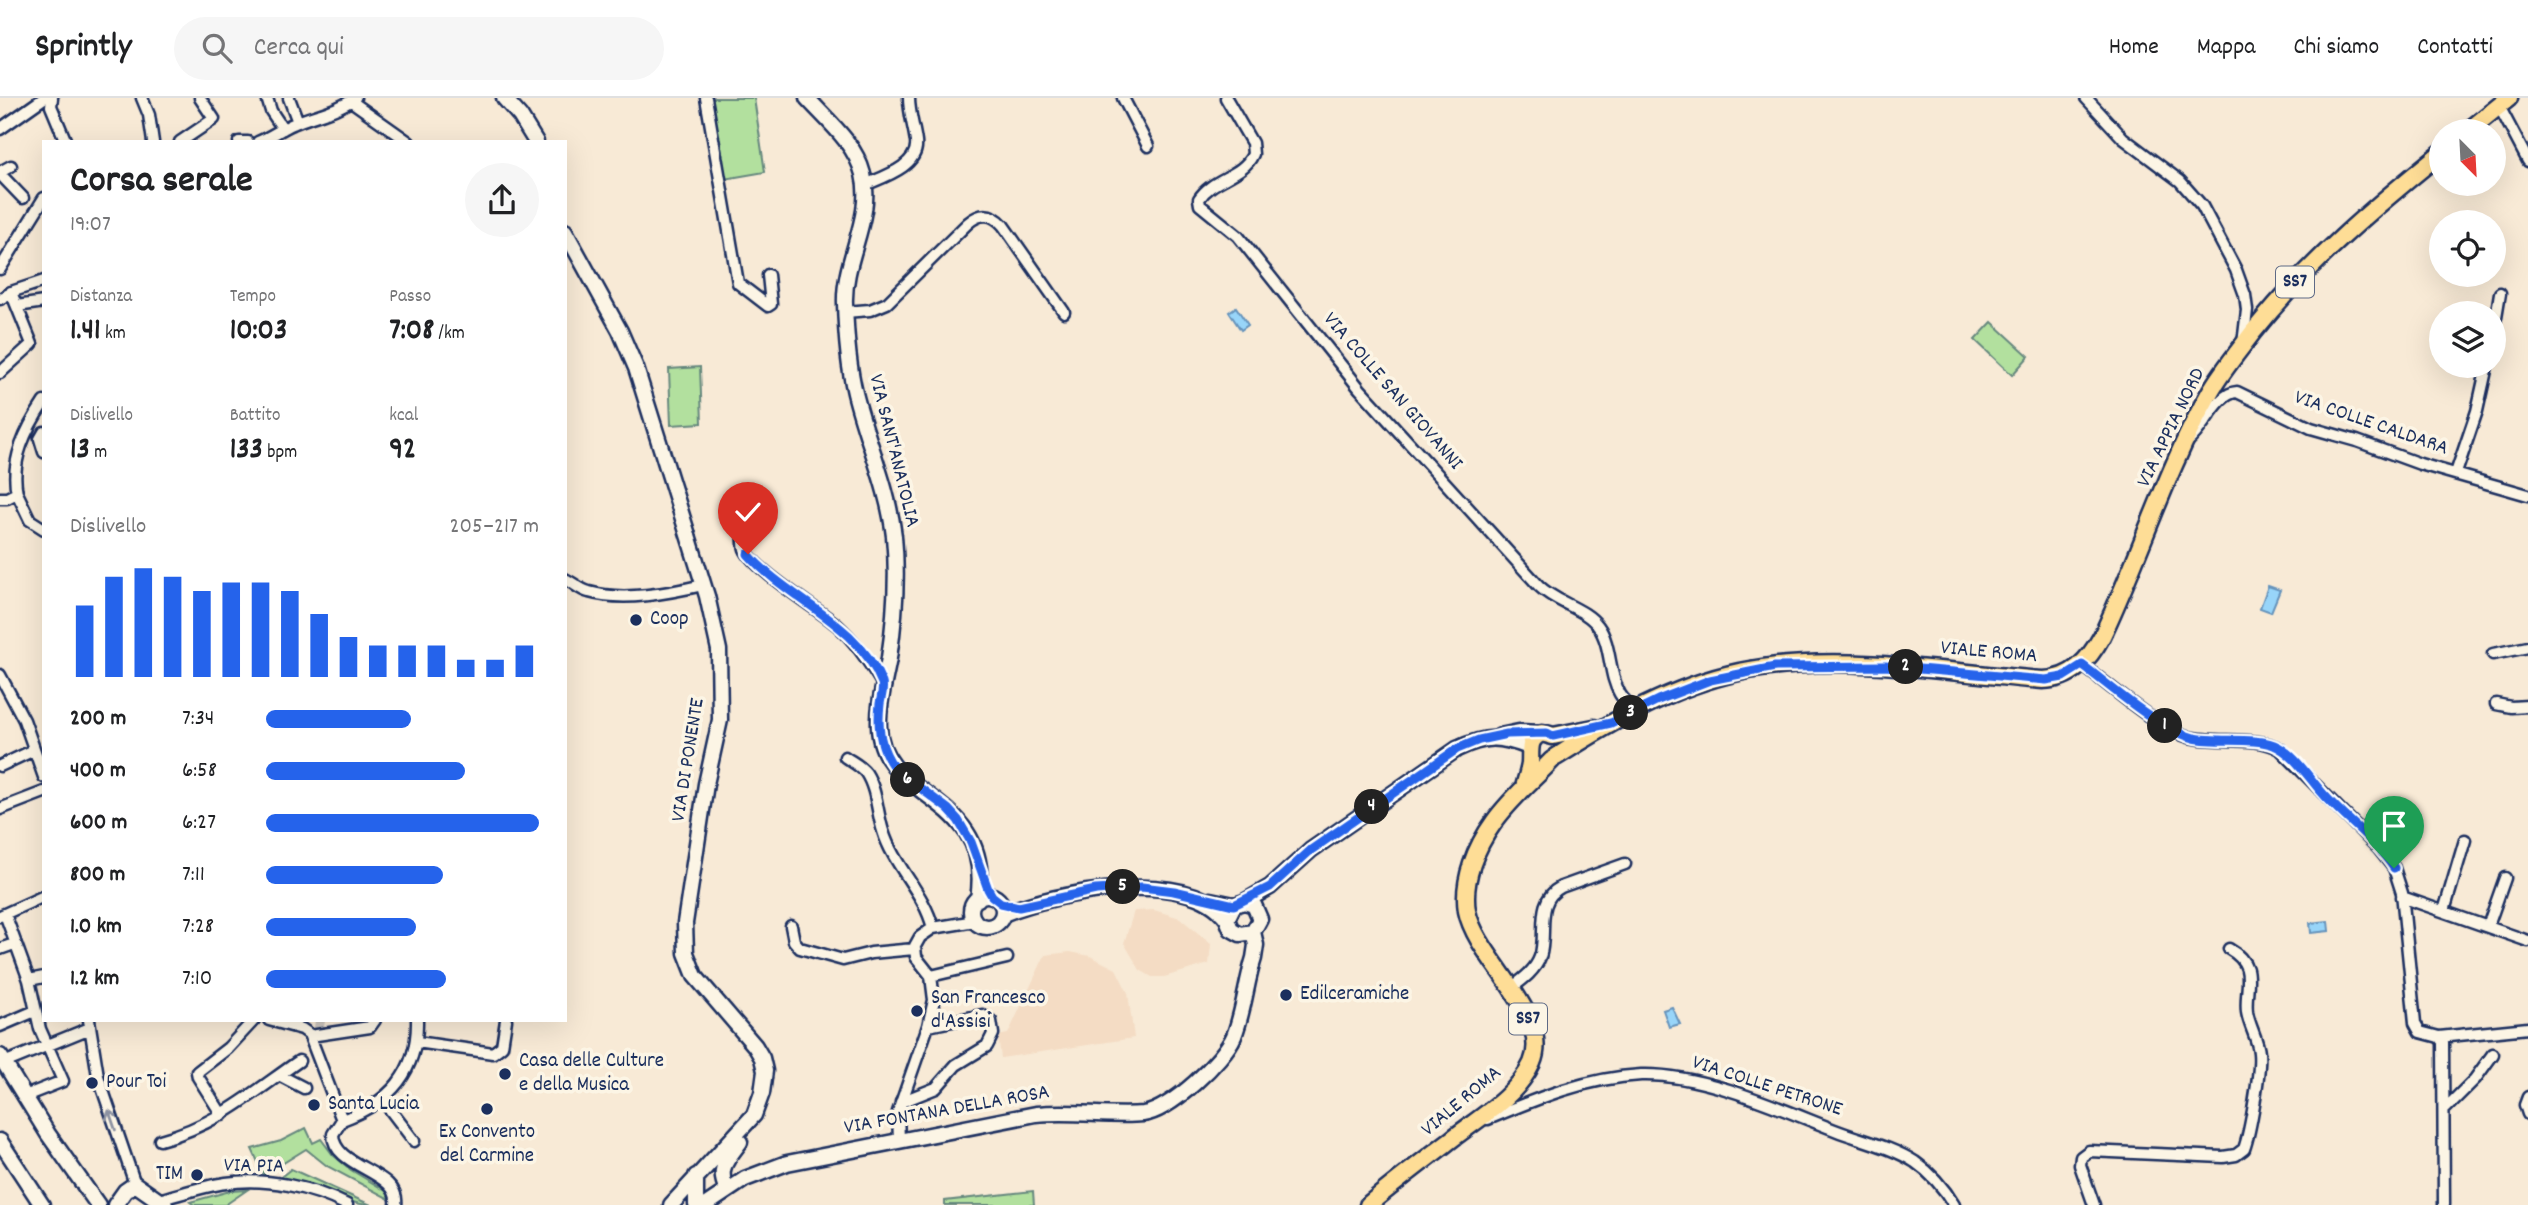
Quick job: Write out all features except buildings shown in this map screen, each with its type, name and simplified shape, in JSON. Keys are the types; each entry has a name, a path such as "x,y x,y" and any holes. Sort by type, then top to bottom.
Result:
{"main road":[{"path":"504,98 535,140"},
{"name":"VIA SANT'ANATOLIA","path":"807,98 848,143 859,162 865,185 863,214 847,278 845,312 852,382 884,484 894,543 895,612 879,730 886,756 895,769 948,809 958,820 979,863 987,907"},
{"path":"2483,119 2504,102"},
{"name":"VIA APPIA NORD","path":"2080,666 2102,636 2185,443 2211,391 2242,346 2295,282 2337,239 2429,163"},
{"name":"VIA DI PONENTE","path":"567,235 632,355 718,640 721,710 706,784 685,923 685,941 688,960 695,976 755,1046 764,1064 764,1083 756,1112 671,1205"},
{"name":"VIALE ROMA","path":"1368,1205 1515,1087 1534,1059 1536,1042 1533,1030 1471,923 1466,895 1471,869 1484,838 1508,804 1554,758 1636,710 1710,680 1775,667 1885,666 2043,680 2063,677 2080,666"},
{"name":"VIALE ROMA","path":"1547,734 1611,723"},
{"path":"1227,919 1239,903 1270,887 1311,850 1440,760 1470,743 1496,737 1518,732 1547,734 1559,748 1554,758 1539,762 1530,750 1496,737"},
{"path":"1524,790 1533,738 1547,734"},
{"path":"987,907 1019,907 1077,893 1121,887 1174,891 1205,900 1254,905 1251,928"},
{"path":"1251,928 1270,887"},
{"path":"1205,900 1222,911 1231,929 1251,928"},
{"name":"VIA FONTANA DELLA ROSA","path":"706,1205 757,1174 787,1164 1036,1114 1140,1114 1161,1109 1179,1097 1230,1044 1250,971 1248,948 1251,928"},
{"path":"2,1060 98,1205"},
{"name":"VIA DI PONENTE","path":"727,1190 723,1180 723,1166 740,1142 746,1125"},
{"path":"0,1141 42,1205"},
{"path":"696,1205 697,1175"},
{"path":"115,1205 125,1191 135,1184 162,1203"}],"street":[{"path":"142,98 149,115 153,140"},
{"path":"183,140 214,119 200,98"},
{"path":"267,98 271,111 283,129"},
{"path":"289,98 298,122"},
{"path":"705,98 738,283 768,306 771,303 768,275"},
{"path":"865,185 894,171 915,154 916,143 909,98"},
{"path":"1123,98 1148,146"},
{"name":"VIA COLLE SAN GIOVANNI","path":"1226,98 1251,140 1253,154 1241,169 1205,192 1199,199 1200,205 1238,236 1360,388 1539,586 1553,598 1587,615 1597,624 1603,635 1620,693 1636,710"},
{"path":"2086,98 2123,138 2180,181 2202,206 2236,270 2245,295 2247,310 2242,346"},
{"path":"270,139 283,129 333,111 353,99 406,140"},
{"path":"0,129 48,100 65,140"},
{"path":"2504,102 2528,161"},
{"path":"11,166 0,173 23,198"},
{"path":"0,267 42,201"},
{"path":"845,312 865,311 887,303 968,223 976,217 986,215 994,217 1003,225 1064,312"},
{"path":"0,299 11,292 42,282"},
{"path":"0,373 30,347 32,340 11,292"},
{"path":"2499,301 2500,293"},
{"path":"17,306 42,302"},
{"path":"32,340 42,336"},
{"path":"2456,473 2480,403 2485,378"},
{"name":"VIA COLLE CALDARA","path":"2185,443 2199,432 2224,396 2237,392 2311,428 2420,464 2528,495"},
{"path":"42,406 25,436 15,477 17,493 30,520 42,528"},
{"path":"0,498 17,493"},
{"path":"747,512 748,524 744,544 748,554 841,629 866,658 883,685"},
{"path":"567,580 584,591 600,594 637,595 703,585"},
{"path":"2493,654 2528,648"},
{"path":"2080,666 2179,733 2197,738 2268,744 2285,752 2384,855 2397,874 2402,897 2415,1023 2422,1033 2443,1039 2528,1028"},
{"path":"0,675 21,713 42,772"},
{"path":"2496,704 2528,706"},
{"path":"0,766 34,750"},
{"path":"845,757 862,768 869,778 889,846 904,875 926,907 933,928"},
{"path":"0,808 42,793"},
{"path":"2444,911 2465,841"},
{"path":"1510,989 1531,971 1538,960 1542,949 1545,909 1552,892 1625,864"},
{"path":"2488,926 2505,878"},
{"path":"25,1096 63,1081 35,1011 29,981 3,915 42,897"},
{"path":"2402,897 2528,941"},
{"path":"899,1141 897,1118 934,1000 931,976 914,949 920,937 933,928 958,923 987,907"},
{"path":"791,926 794,941 800,948 843,960 871,953 914,949"},
{"path":"0,949 14,944"},
{"path":"2094,1205 2080,1165 2081,1157 2088,1151 2223,1157 2236,1155 2244,1149 2259,1053 2247,1010 2250,986 2248,973 2239,956 2229,949"},
{"path":"931,976 1007,958"},
{"path":"29,981 42,978"},
{"path":"0,1026 35,1011"},
{"path":"901,1102 936,1088 956,1065 987,1046 993,1036 991,1021 982,1014 928,1026"},
{"path":"222,1115 198,1077 198,1069 228,1048 252,1022"},
{"path":"276,1022 316,1033 370,1027 374,1022"},
{"path":"396,1205 397,1199 392,1186 346,1156 336,1146 333,1134 342,1120 364,1111 396,1085 407,1069 417,1042 417,1022"},
{"path":"417,1042 490,1053 499,1050 503,1044 506,1022"},
{"path":"2,1060 47,1044 90,1024 98,1076 135,1184"},
{"path":"316,1033 325,1078 342,1120"},
{"path":"2443,1039 2444,1205"},
{"path":"2444,1110 2479,1075 2493,1054"},
{"path":"160,1140 190,1131 222,1115 299,1061"},
{"path":"279,1075 304,1088"},
{"name":"VIA COLLE PETRONE","path":"1468,1127 1584,1083 1642,1075 1681,1078 1755,1100 1902,1155 1927,1172 1954,1205"},
{"path":"2528,1097 2525,1107 2528,1114"},
{"path":"382,1099 414,1141"},
{"name":"VIA PIA","path":"162,1203 213,1185 243,1182 302,1188 347,1205"}],"shaded area":[{"path":"1154,910 1180,918 1211,944 1209,964 1164,977 1152,977 1140,970 1124,943 1134,911"},
{"path":"1070,952 1090,956 1116,969 1128,993 1134,1038 1001,1058 998,1036 1008,1034 1045,955"}],"green space":[{"path":"712,98 754,98 765,172 724,179"},
{"path":"1992,322 2029,356 2012,375 1975,340"},
{"path":"700,367 702,423 671,425 669,369"},
{"path":"306,1128 313,1143 321,1139 333,1155 351,1170 390,1194 391,1200 327,1166 306,1149 264,1175 252,1149 281,1141"},
{"path":"291,1169 371,1205 346,1200 308,1184 281,1181 282,1176"},
{"path":"247,1190 225,1205 194,1205 190,1202 230,1191"},
{"path":"1033,1191 1034,1205 945,1205 945,1201"}],"water":[{"path":"1236,307 1248,325 1241,330 1229,312"},
{"path":"2268,586 2280,590 2271,612 2260,608"},
{"path":"2328,921 2329,931 2311,933 2310,923"},
{"path":"1672,1007 1680,1024 1669,1027 1663,1010"}],"tunnel":[{"path":"319,1028 320,1022"}],"place":[{"name":"Coop","path":"636,620"},
{"name":"Edilceramiche","path":"1286,995"},
{"name":"San Francesco d'Assisi","path":"917,1011"},
{"name":"Casa delle Culture e della Musica","path":"505,1074"},
{"name":"Pour Toi","path":"92,1083"},
{"name":"Santa Lucia","path":"314,1105"},
{"name":"Ex Convento del Carmine","path":"487,1109"},
{"name":"TIM","path":"197,1175"}],"route":[{"path":"748,554 804,602 837,625 863,653 883,685 879,730 883,749 890,763 948,809 965,830 992,896 1001,903 1019,907 1077,893 1121,887 1174,891 1234,905 1244,902 1270,887 1311,850 1463,746 1518,732 1547,733 1553,736 1601,727 1703,682 1746,671 1791,665 1912,667 2046,680 2063,677 2082,665 2179,733 2197,738 2268,744 2285,752 2394,868"}]}
